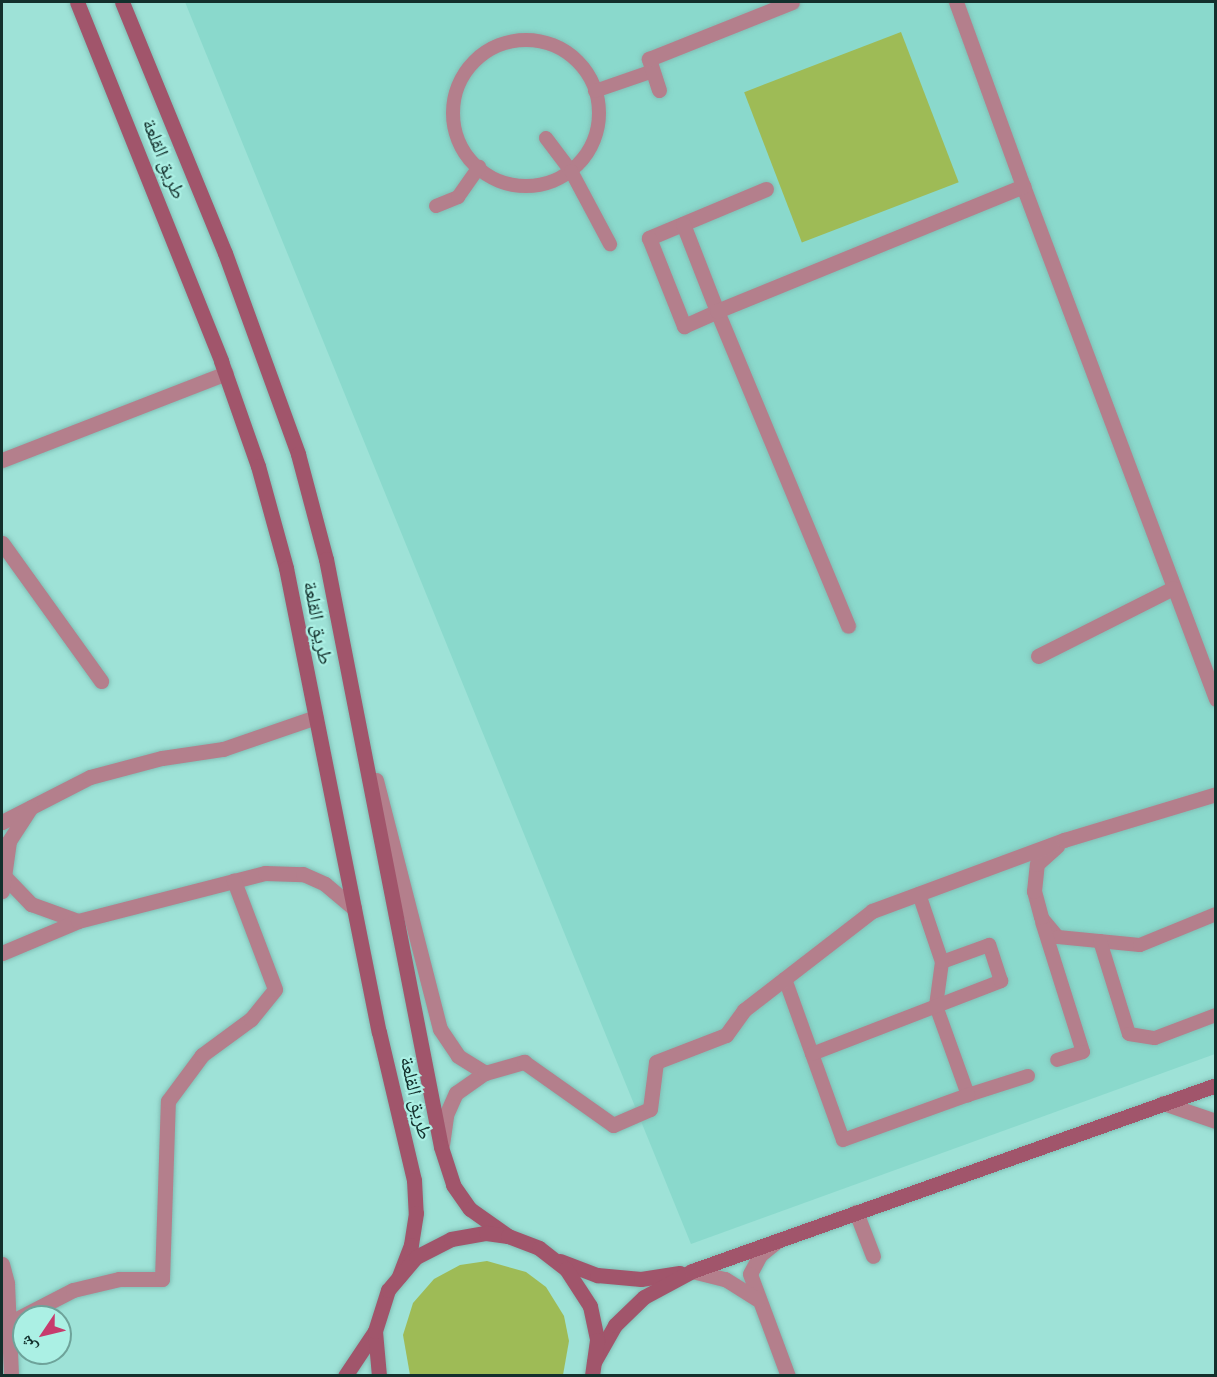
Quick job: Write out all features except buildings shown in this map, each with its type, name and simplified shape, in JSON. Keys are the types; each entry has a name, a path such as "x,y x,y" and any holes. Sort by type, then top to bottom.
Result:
{"main road":[{"name":"طريق القلعة","path":"77,2 226,374 258,466 286,568 354,908 414,1180 416,1213 411,1245 399,1277"},
{"name":"طريق القلعة","path":"122,2 225,253 298,454 327,559 441,1147 453,1185 470,1209 508,1236"},
{"path":"593,1369 615,1325 645,1297 692,1271 1215,1085"},
{"path":"345,1376 375,1331 388,1290 416,1257 451,1239 486,1233 508,1236 539,1248 566,1269 590,1306 597,1340 593,1369"},
{"path":"555,1260 597,1275 641,1279 692,1271"},
{"path":"375,1331 379,1376"}],"street":[{"path":"659,90 649,59 792,2"},
{"path":"956,2 1215,699"},
{"path":"766,189 649,238 684,326 1023,186"},
{"path":"682,224 848,626"},
{"path":"2,460 226,374"},
{"path":"2,543 101,681"},
{"path":"1038,656 1173,588"},
{"path":"353,691 440,1029 458,1056 485,1073"},
{"path":"2,822 90,777 162,758 224,748 316,717"},
{"path":"441,1147 447,1115 456,1093 485,1073 524,1062 614,1125 650,1109 656,1062 726,1035 744,1010 872,911 1064,840 1215,794"},
{"path":"32,805 9,841 3,881 31,903 78,921"},
{"path":"1041,917 1034,891 1037,864 1064,840"},
{"path":"2,953 78,921 265,873 303,874 325,884 354,908"},
{"path":"9,1323 73,1290 119,1279 162,1279 168,1101 202,1055 251,1019 275,989 234,881"},
{"path":"1163,1103 1215,1121"},
{"path":"856,1212 873,1256"},
{"path":"777,1240 760,1255 750,1274 757,1299 788,1376"},
{"path":"2,1264 7,1283 11,1376"},
{"path":"692,1271 725,1279 757,1299"}],"lane":[{"path":"530,39 550,43 572,55 589,75 595,91 599,125 590,151 571,171 548,184 521,186 496,181 470,161 454,129 453,100 462,74 486,50 506,41 530,39"},
{"path":"595,91 653,71"},
{"path":"546,138 571,171 610,243"},
{"path":"436,206 458,197 479,167"},
{"path":"919,894 942,962 936,1006 968,1095"},
{"path":"1041,917 1058,937 1140,945 1215,914"},
{"path":"1041,917 1083,1052 1057,1060"},
{"path":"1100,941 1129,1034 1155,1038 1215,1015"},
{"path":"812,1053 1001,981 989,945 942,962"},
{"path":"785,979 843,1140 1028,1076"}],"shaded area":[{"path":"185,2 1215,2 1215,1054 691,1244"}],"green space":[{"path":"901,32 959,182 802,243 744,92"},
{"path":"487,1261 526,1272 546,1287 564,1316 569,1341 563,1375 410,1375 403,1335 413,1303 434,1279 460,1265"}]}
